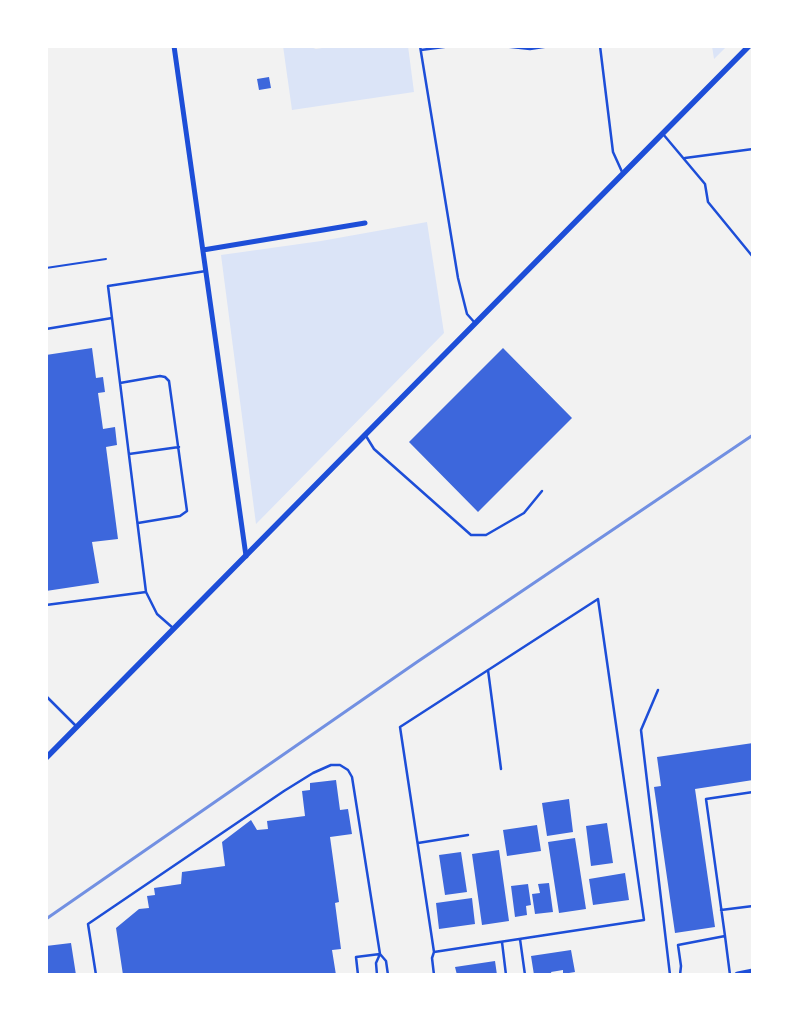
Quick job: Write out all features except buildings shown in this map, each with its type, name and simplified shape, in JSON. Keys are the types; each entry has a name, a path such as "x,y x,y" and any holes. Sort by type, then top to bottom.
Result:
{"main road":[{"path":"738,975 753,972"}],"street":[{"path":"174,46 246,556"},
{"path":"46,758 749,46"},
{"path":"203,250 365,223"}],"lane":[{"path":"450,46 421,48 458,278 467,314 476,324"},
{"path":"502,46 530,49 550,46"},
{"path":"600,46 613,152 622,174"},
{"path":"662,133 705,184 708,202 753,257"},
{"path":"684,158 753,149"},
{"path":"174,629 157,614 146,592 108,286 206,271"},
{"path":"46,329 112,318"},
{"path":"120,383 160,376 165,377 169,381 179,447 187,511 180,516 138,523"},
{"path":"366,436 374,449 471,536 486,535 524,512 542,491"},
{"path":"129,454 179,447"},
{"path":"46,605 146,592"},
{"path":"434,952 644,920 598,599 400,727 434,952 432,958 434,975"},
{"path":"488,670 501,769"},
{"path":"658,690 641,730 670,975"},
{"path":"46,696 77,728"},
{"path":"96,975 88,924 284,791 314,772 331,765 340,765 348,770 352,777 380,954 386,961 388,975"},
{"path":"730,975 706,799 753,792"},
{"path":"418,843 468,835"},
{"path":"721,910 753,906"},
{"path":"680,975 678,944 725,936"},
{"path":"520,939 525,975"},
{"path":"502,942 506,975"},
{"path":"358,975 356,958 380,954"},
{"path":"377,975 376,963 380,954"}],"path":[{"path":"46,268 106,260"}],"shaded area":[{"path":"283,46 308,46 316,49 334,46 408,46 414,92 292,110"},
{"path":"712,46 727,46 714,59"},
{"path":"427,222 444,333 256,524 221,255 321,241"}],"railway":[{"path":"46,919 417,662 753,435"}]}
